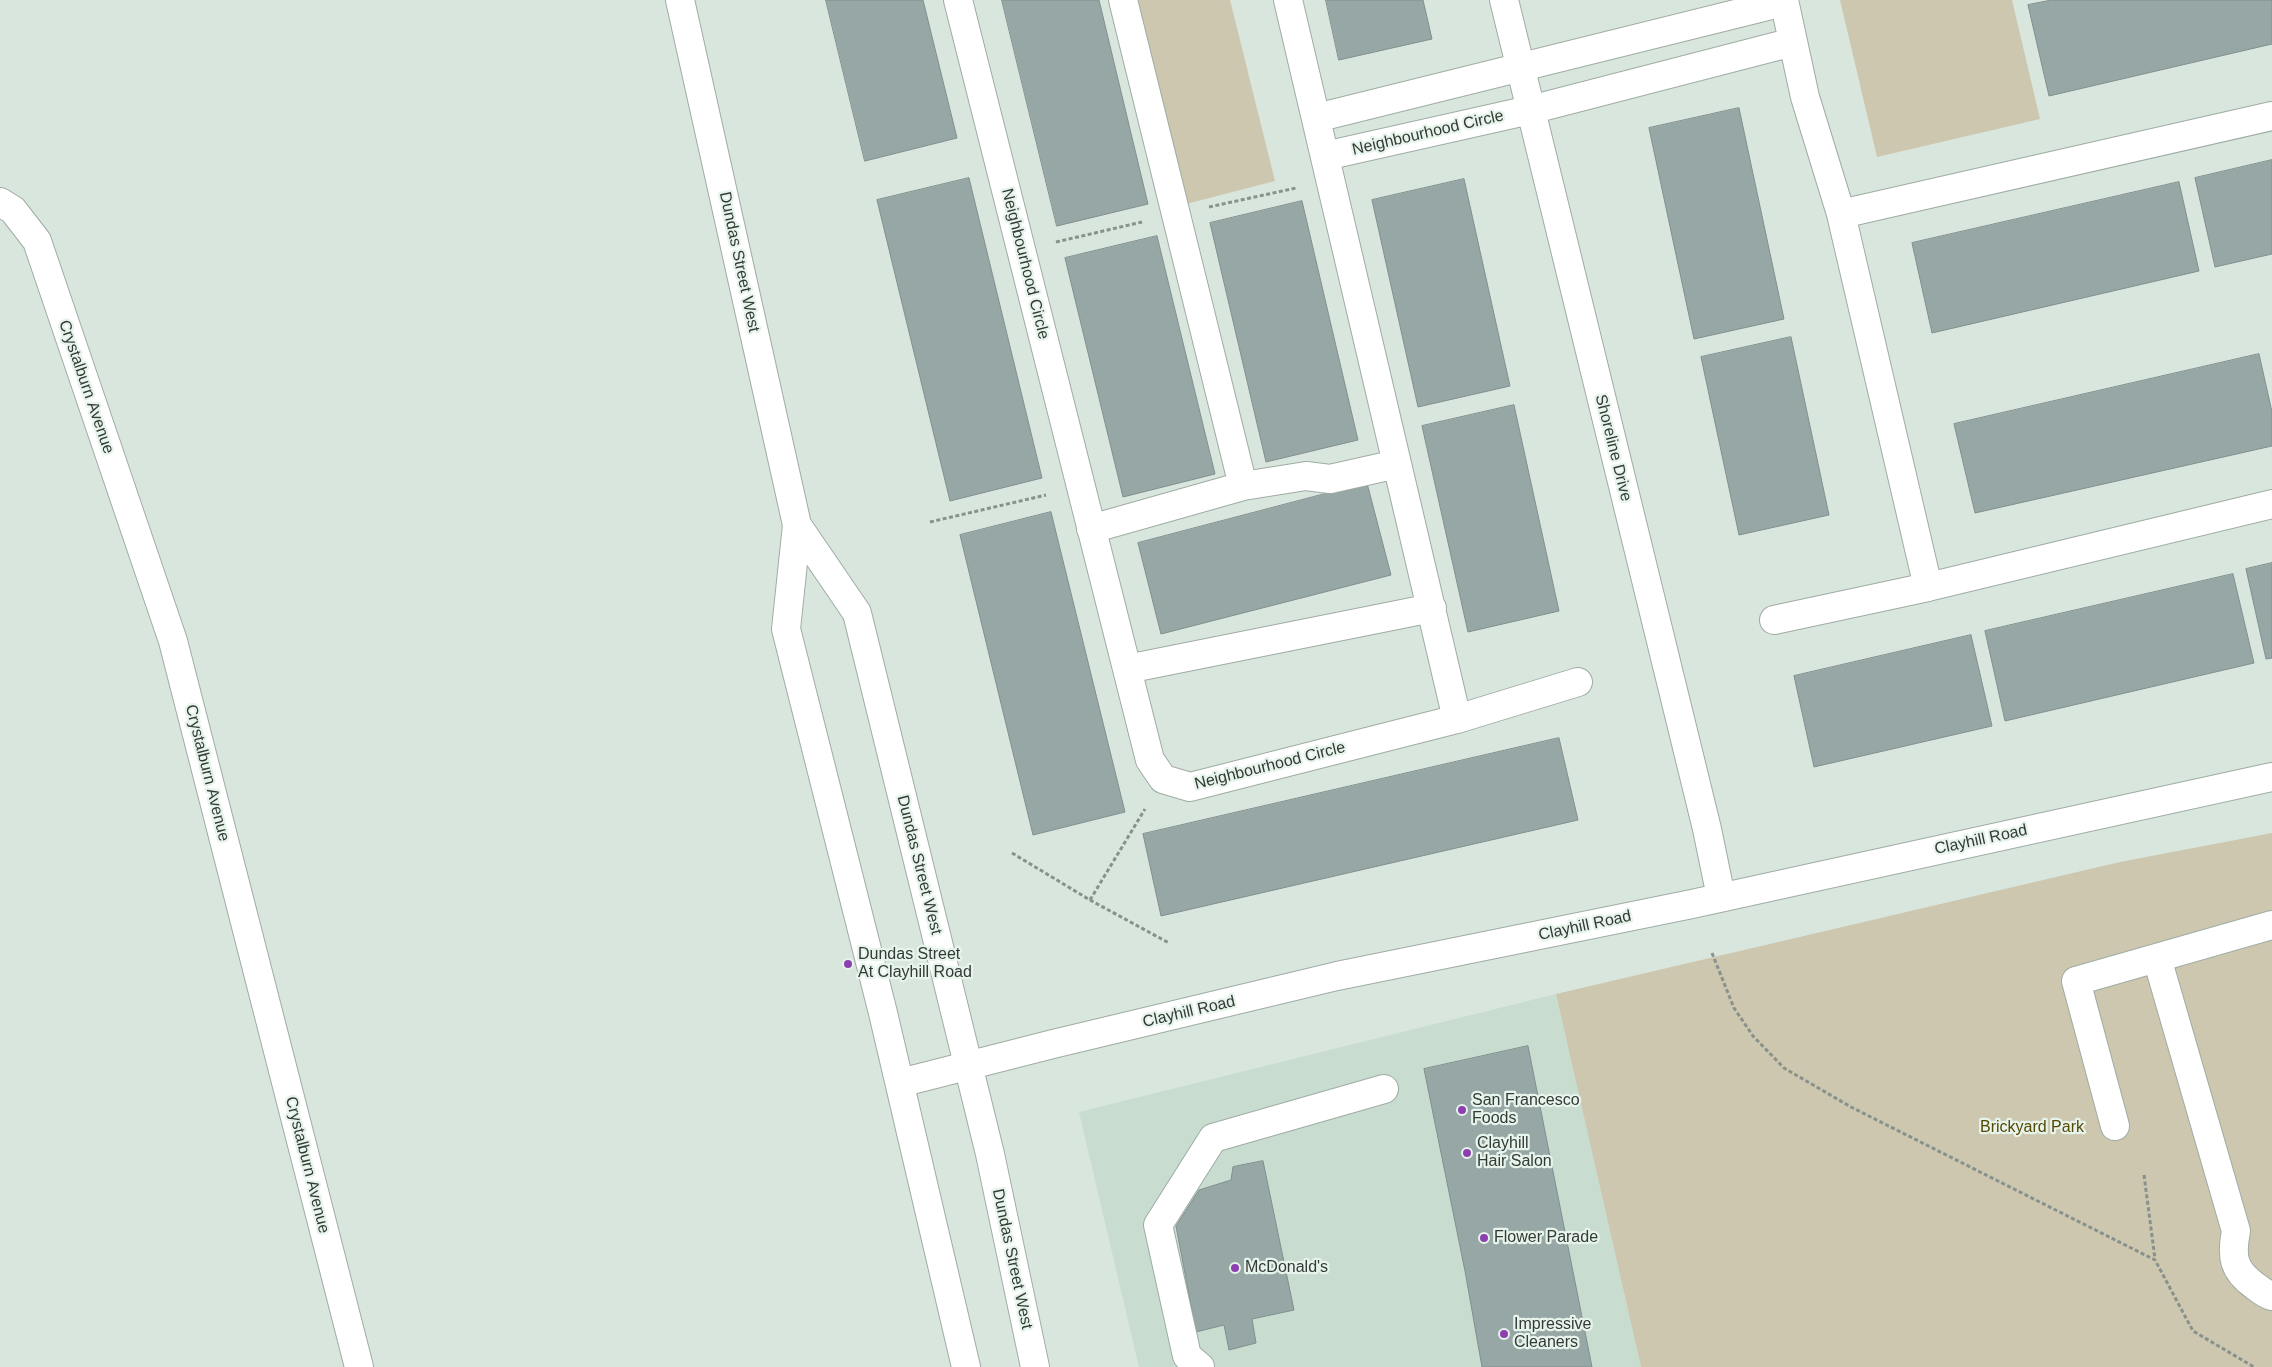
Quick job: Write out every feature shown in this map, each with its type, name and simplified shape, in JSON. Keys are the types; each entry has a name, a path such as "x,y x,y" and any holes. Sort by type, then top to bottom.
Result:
{"street":[{"name":"Dundas Street West","path":"680,0 797,525 786,629 900,1083 966,1367"},
{"name":"Neighbourhood Circle","path":"958,0 1150,760 1163,779 1190,787 1457,719 1578,682"},
{"path":"1123,0 1243,486"},
{"path":"1288,0 1457,719"},
{"name":"Shoreline Drive","path":"1504,0 1707,829 1721,897"},
{"path":"1316,118 1784,1 1805,97 1841,214 1928,586"},
{"name":"Neighbourhood Circle","path":"1328,168 1530,110 1793,42"},
{"path":"1841,214 2272,116"},
{"name":"Crystalburn Avenue","path":"0,202 13,210 37,241 172,640 359,1367"},
{"path":"1091,529 1243,486 1306,476 1330,479 1397,464"},
{"path":"1774,620 1928,586 2272,504"},
{"name":"Dundas Street West","path":"797,525 858,613 990,1154 1035,1367"},
{"path":"1127,670 1432,608"},
{"name":"Clayhill Road","path":"900,1083 1337,976 1721,897 2272,777"},
{"path":"2115,1126 2076,981 2272,925"},
{"path":"2157,958 2236,1231 2232,1250 2236,1269 2250,1283 2272,1296"},
{"path":"1200,1367 1187,1356 1158,1225 1213,1138 1384,1089"}],"path":[{"path":"1021,249 1176,215 1328,168"},
{"path":"930,522 1081,487"},
{"path":"1090,900 1163,779"},
{"path":"1012,852 1090,900 1169,943"},
{"path":"1712,953 1734,1008 1753,1036 1784,1068 1851,1108 2155,1260"},
{"path":"2144,1175 2155,1260 2193,1331 2254,1367"}],"shaded area":[{"path":"1556,994 1641,1367 1139,1367 1079,1112"}],"green space":[{"path":"1135,0 1230,0 1275,181 1186,204"},
{"path":"1840,0 2012,0 2040,119 1877,157"},
{"name":"Brickyard Park","path":"2272,833 2272,1367 1641,1367 1556,994 2120,862"}],"building":[{"path":"826,0 923,0 957,138 865,161"},
{"path":"1002,0 1099,0 1148,204 1057,226"},
{"path":"1326,0 1423,0 1432,39 1339,60"},
{"path":"2052,0 2272,0 2272,44 2049,96 2028,5"},
{"path":"1739,108 1784,319 1694,339 1649,128"},
{"path":"2272,160 2272,254 2215,267 2195,178"},
{"path":"969,178 1042,478 950,501 877,200"},
{"path":"1464,179 1510,386 1418,407 1372,200"},
{"path":"2179,182 2199,271 1932,333 1912,243"},
{"path":"1302,201 1358,440 1266,462 1210,223"},
{"path":"1157,236 1215,474 1123,497 1065,258"},
{"path":"1791,337 1829,515 1739,535 1701,357"},
{"path":"2259,354 2272,412 2272,446 1975,513 1954,424"},
{"path":"1514,405 1559,611 1468,632 1422,426"},
{"path":"1367,483 1391,575 1161,634 1138,543"},
{"path":"1051,512 1125,812 1033,835 960,535"},
{"path":"2272,563 2272,658 2266,659 2246,569"},
{"path":"2233,574 2254,663 2005,721 1985,631"},
{"path":"1971,635 1992,726 1814,767 1794,676"},
{"path":"1559,738 1578,820 1161,916 1143,834"},
{"path":"1528,1046 1592,1367 1482,1367 1465,1271 1424,1069"},
{"name":"McDonald's","path":"1263,1161 1294,1310 1252,1319 1256,1343 1229,1350 1224,1325 1196,1332 1176,1226 1199,1190 1231,1180 1233,1167"}],"place":[{"name":"Dundas Street At Clayhill Road","path":"848,964"},
{"name":"San Francesco Foods","path":"1462,1110"},
{"name":"Clayhill Hair Salon","path":"1467,1153"},
{"name":"Flower Parade","path":"1484,1238"},
{"name":"McDonald's","path":"1235,1268"},
{"name":"Impressive Cleaners","path":"1504,1334"}]}
